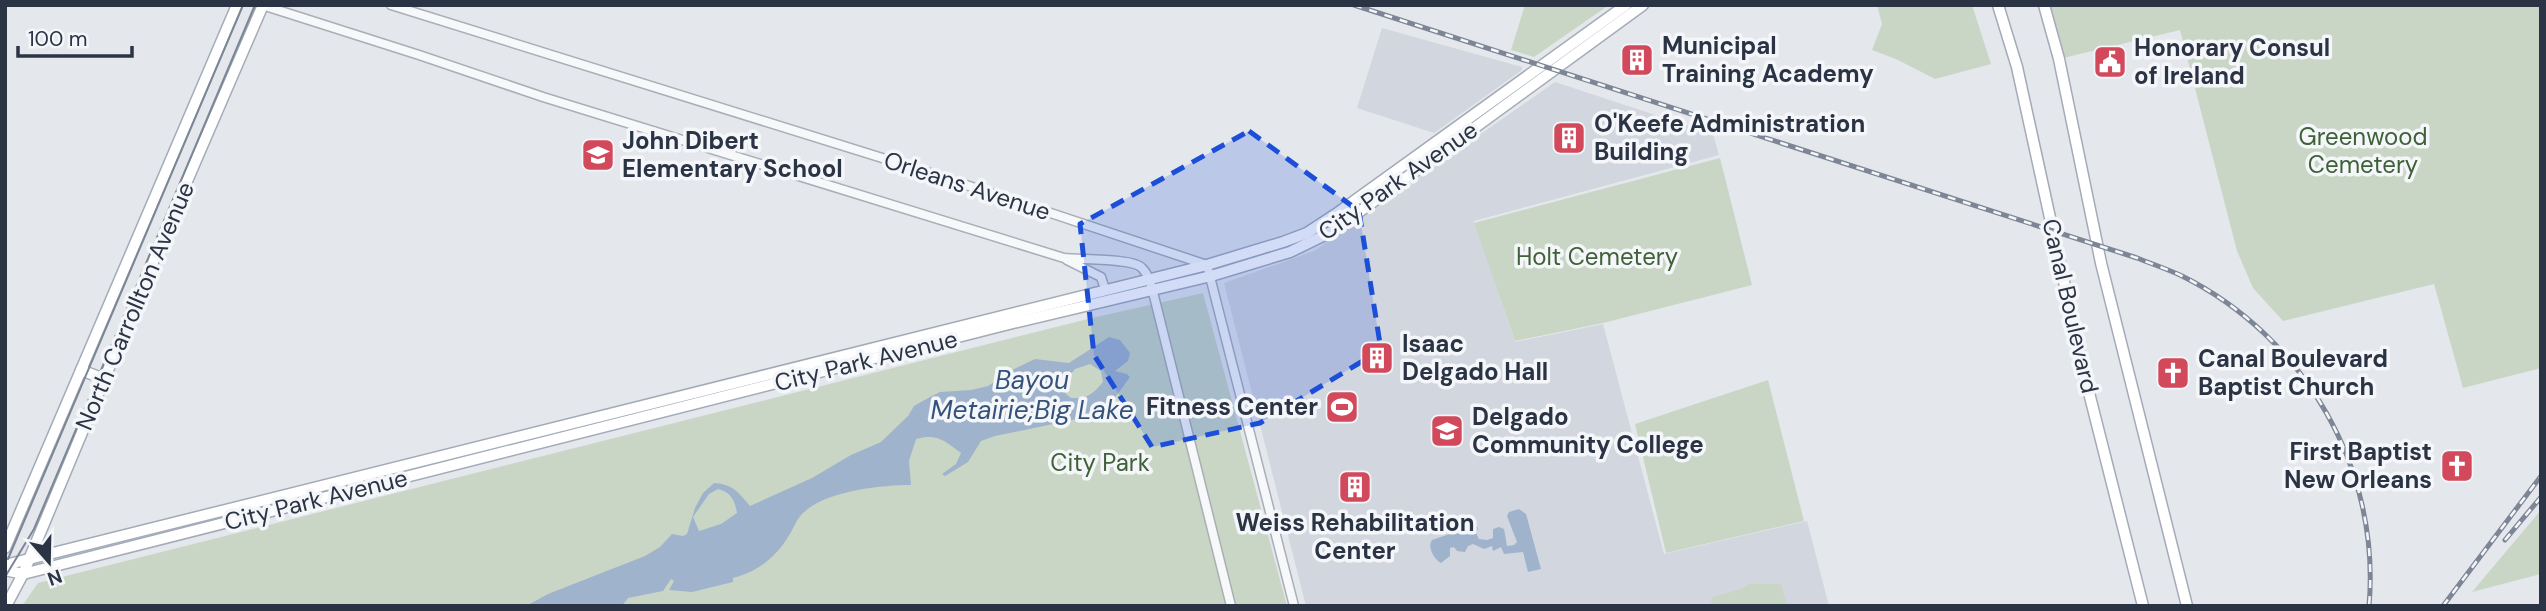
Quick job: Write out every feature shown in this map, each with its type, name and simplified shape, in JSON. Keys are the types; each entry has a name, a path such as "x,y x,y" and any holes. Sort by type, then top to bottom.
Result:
{"main road":[{"name":"North Carrollton Avenue","path":"5,548 237,5"},
{"name":"North Carrollton Avenue","path":"6,606 23,574 263,5"},
{"name":"City Park Avenue","path":"5,567 28,559 1203,266 1283,243 1307,233 1626,5"},
{"name":"City Park Avenue","path":"23,574 1080,306 1152,291 1290,252 1333,231 1643,5"},
{"name":"Canal Boulevard","path":"1998,5 2017,67 2084,373 2143,606"},
{"name":"Canal Boulevard","path":"2044,5 2059,59 2101,263 2187,606"},
{"path":"1152,291 1168,280 1203,266"},
{"path":"81,370 104,379"},
{"path":"5,567 23,574"}],"street":[{"name":"Orleans Avenue","path":"263,5 542,97 1064,258 1130,261 1142,267 1149,278"},
{"name":"Orleans Avenue","path":"391,5 924,171 1203,266"},
{"path":"1064,258 1101,276 1105,289"},
{"path":"1203,266 1211,276 1294,606"},
{"path":"1149,278 1231,606"}],"highlighted area":[{"path":"1249,131 1359,211 1381,350 1260,423 1152,447 1094,355 1080,224"}],"shaded area":[{"path":"1382,28 1522,67 1522,70 1434,133 1357,108"},
{"name":"Delgado Community College","path":"1555,82 1713,134 1719,155 1474,221 1515,342 1603,324 1664,554 1807,521 1829,606 1306,606 1224,283 1314,251"}],"green space":[{"path":"1525,5 1609,5 1534,57 1511,50"},
{"path":"1877,5 1972,5 1991,64 1935,79 1872,50 1882,24"},
{"name":"Greenwood Cemetery","path":"2044,5 2541,5 2541,368 2463,388 2434,284 2283,321 2253,288 2237,251 2180,30 2059,59"},
{"name":"Holt Cemetery","path":"1720,158 1752,285 1603,323 1515,341 1474,223"},
{"name":"City Park","path":"1203,293 1287,606 22,606 38,583 1092,318"},
{"path":"1768,380 1804,521 1666,553 1635,424"},
{"path":"2541,510 2541,574 2472,592"},
{"path":"1749,584 1781,584 1787,606 1712,606 1711,600 1714,597"}],"water":[{"name":"Bayou Metairie;Big Lake","path":"1109,337 1120,340 1130,353 1128,361 1115,371 1130,377 1110,404 1097,414 981,441 968,462 945,476 942,474 956,464 961,453 935,438 916,439 909,461 911,485 853,491 812,506 800,516 783,544 771,557 750,572 733,578 733,582 692,592 669,590 674,581 671,579 663,591 628,598 622,606 526,606 548,594 645,556 660,547 672,534 687,534 695,508 703,493 714,483 731,487 750,506 881,442 908,416 914,406 940,392 988,386 1035,359 1069,363","holes":["1090,364 1101,371 1103,382 1089,395 1071,398 1066,394 1063,383 1075,369","718,489 732,498 737,513 721,524 699,531 693,517 709,494"]},
{"path":"1519,509 1526,514 1541,569 1528,572 1523,552 1504,554 1501,547 1493,551 1492,546 1484,549 1473,544 1468,546 1465,552 1450,548 1450,556 1441,563 1432,553 1432,540 1474,523 1478,528 1476,533 1479,539 1493,538 1493,529 1499,527 1504,529 1507,546 1514,545 1517,542 1507,516 1509,512"}],"tram line":[{"path":"8,559 243,5"},
{"path":"5,577 34,529 255,5"}],"railway":[{"path":"1354,5 2137,258 2182,276 2226,302 2265,334 2298,371 2326,412 2348,457 2362,505 2369,555 2369,606"},
{"path":"2443,606 2541,476"},
{"path":"2505,540 2541,497"}],"place":[{"name":"Municipal Training Academy","path":"1637,60"},
{"name":"Honorary Consul of Ireland","path":"2110,62"},
{"name":"O'Keefe Administration Building","path":"1569,138"},
{"name":"John Dibert Elementary School","path":"598,155"},
{"name":"Isaac Delgado Hall","path":"1377,358"},
{"name":"Canal Boulevard Baptist Church","path":"2173,373"},
{"name":"Fitness Center","path":"1342,407"},
{"name":"Delgado Community College","path":"1447,431"},
{"name":"First Baptist New Orleans","path":"2457,466"},
{"name":"Weiss Rehabilitation Center","path":"1355,487"}]}
